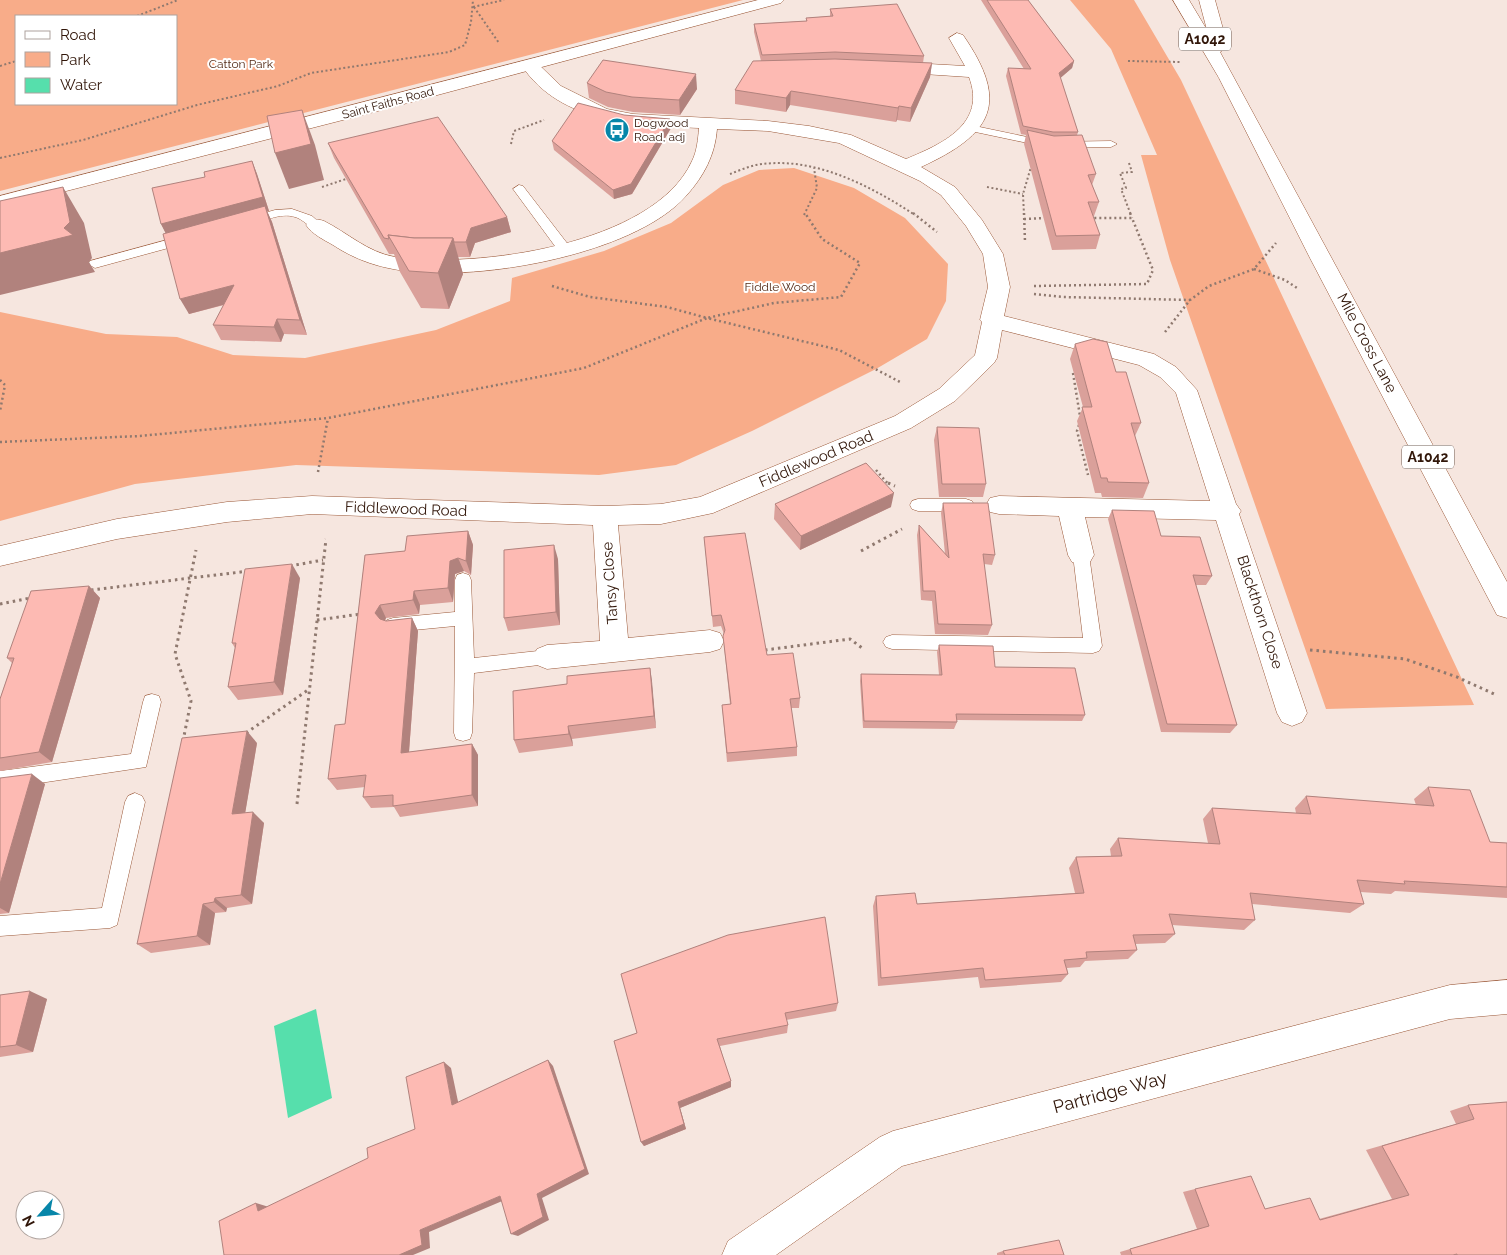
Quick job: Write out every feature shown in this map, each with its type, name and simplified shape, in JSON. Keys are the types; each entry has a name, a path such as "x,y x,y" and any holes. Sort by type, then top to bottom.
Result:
{"main road":[{"name":"Saint Faiths Road","path":"0,202 530,66 776,0"},
{"name":"Mile Cross Lane","path":"1181,0 1228,78 1321,260 1348,307 1507,607"},
{"name":"Mile Cross Lane","path":"1207,0 1228,78"},
{"path":"905,167 948,147 970,128 980,114 982,94 974,72 957,38"},
{"name":"Fiddlewood Road","path":"0,556 117,528 202,515 322,505 605,516 661,514 704,506 903,422 946,395 986,358 991,320 999,287 994,254 975,224 948,191 927,177 877,152 845,139 809,131 768,126 633,120 602,113 580,104 555,90 530,66"},
{"path":"876,67 974,72"},
{"path":"316,225 358,252 394,263 493,264 586,245 628,227 659,209 676,193 700,165 707,145 708,123"},
{"name":"Blackthorn Close","path":"991,320 1146,359 1168,372 1186,390 1228,510 1292,713"},
{"path":"999,505 1228,510"},
{"path":"1070,508 1081,554"},
{"name":"Tansy Close","path":"605,516 615,651"},
{"path":"547,657 710,641"},
{"name":"Partridge Way","path":"742,1255 892,1150 1450,1002 1507,997"}],"lane":[{"path":"970,128 1051,145 1111,144"},
{"path":"519,189 566,250"},
{"path":"232,226 289,211 308,217 316,225"},
{"path":"95,264 204,234"},
{"path":"918,505 999,505"},
{"path":"892,642 1093,646 1081,554"},
{"path":"463,580 465,618 463,733"},
{"path":"393,625 465,618"},
{"path":"465,667 547,657"},
{"path":"0,780 139,761 152,702"},
{"path":"0,926 110,918 135,802"}],"path":[{"path":"140,15 178,0"},
{"path":"0,158 83,140 197,105 278,86 311,72 449,52 465,45 473,0"},
{"path":"473,7 504,0"},
{"path":"0,66 15,61"},
{"path":"1128,61 1167,61"},
{"path":"1025,248 1023,194 1033,161 1041,143"},
{"path":"1025,293 1026,286 1147,284 1153,270 1121,189 1126,188 1120,173 1132,172 1128,160 1111,144"},
{"path":"676,193 691,197 736,171 766,163 798,163 861,185 896,203 925,221 940,234"},
{"path":"0,442 140,436 328,418 584,368 707,318 774,303 841,297 860,263 822,239 804,216 817,188 814,168"},
{"path":"322,187 351,177"},
{"path":"1024,218 1054,218"},
{"path":"1083,218 1132,218"},
{"path":"1146,359 1190,300 1209,286 1254,269 1276,244 1277,234"},
{"path":"517,260 541,282 582,295 667,307 839,350 892,377"},
{"path":"1254,269 1285,280 1302,294"},
{"path":"999,287 1025,293 1063,297 1190,300"},
{"path":"1073,373 1081,419 1077,431 1096,508"},
{"path":"0,380 5,385 0,411"},
{"path":"297,804 324,560 322,505 328,418"},
{"path":"852,444 890,486 898,486"},
{"path":"181,750 191,701 175,654 202,515"},
{"path":"285,567 324,560"},
{"path":"83,592 257,570"},
{"path":"0,604 34,598"},
{"path":"317,620 378,612 393,625"},
{"path":"710,641 719,656 850,639 869,654 892,654 892,642"},
{"path":"1270,648 1341,651 1405,659 1457,677 1494,694"},
{"path":"237,734 246,733 309,690"},
{"path":"183,741 192,740"}],"green space":[{"name":"Catton Park","path":"0,0 743,0 0,191"},
{"path":"1070,0 1134,0 1181,80 1474,705 1326,709 1170,260 1141,155 1157,155 1111,49"},
{"name":"Fiddle Wood","path":"794,168 854,188 905,218 948,264 946,301 927,339 876,369 752,431 676,465 599,475 296,465 135,484 0,521 0,312 106,334 177,337 233,355 305,358 436,330 510,301 512,278 604,251 671,223 723,185 759,170"}],"water":[{"path":"316,1009 332,1098 288,1118 274,1026"}],"building":[{"path":"987,0 1028,0 1074,61 1059,73 1078,132 1053,132 1023,126 1008,68 1031,69"},
{"path":"897,4 924,56 835,52 762,55 754,24 807,21 806,18 833,16 830,9"},
{"path":"835,59 932,63 911,108 899,106 898,108 791,91 786,98 735,90 753,61"},
{"path":"603,60 696,74 679,100 632,97 606,92 587,83"},
{"path":"578,103 624,115 670,119 631,184 613,190 552,141"},
{"path":"302,110 311,144 275,153 267,116"},
{"path":"438,117 507,217 471,228 466,242 454,242 453,238 414,238 388,235 389,239 384,238 328,143"},
{"path":"1027,130 1054,136 1082,135 1096,174 1088,175 1099,202 1088,202 1100,235 1056,236"},
{"path":"252,161 263,197 161,224 152,188 205,177 204,172"},
{"path":"63,187 70,222 64,228 73,235 0,253 0,201"},
{"path":"265,206 300,320 277,319 274,327 213,325 234,285 180,299 163,234"},
{"path":"388,235 414,238 453,238 438,273 409,271"},
{"path":"1093,339 1107,342 1116,372 1126,372 1141,423 1131,423 1149,483 1108,482 1107,478 1101,478 1082,407 1092,407 1075,344"},
{"path":"937,427 979,428 986,484 942,484"},
{"path":"866,463 894,493 801,536 775,504"},
{"path":"943,503 988,503 995,555 983,554 992,625 938,624 935,591 923,591 919,525 949,558"},
{"path":"1112,510 1154,511 1161,536 1200,537 1212,576 1193,575 1237,725 1167,724"},
{"path":"468,531 466,561 458,558 450,561 448,588 414,591 413,600 380,605 375,613 380,619 386,621 412,618 401,753 472,744 472,795 393,806 393,795 363,797 366,775 328,779 335,725 345,724 365,555 405,551 407,536"},
{"path":"745,533 767,655 793,653 800,698 790,699 797,747 727,753 722,705 731,704 723,636 725,630 721,615 712,616 704,537"},
{"path":"554,545 556,612 504,618 504,550"},
{"path":"292,564 274,682 228,687 236,643 232,643 245,569"},
{"path":"89,586 39,752 0,758 0,699 14,658 7,658 31,591"},
{"path":"939,645 993,646 995,667 1075,668 1085,715 956,714 957,722 864,721 861,674 942,675"},
{"path":"650,668 654,716 568,726 569,734 514,740 513,691 567,684 567,676"},
{"path":"247,731 232,814 253,812 241,895 215,898 214,902 203,904 197,936 137,944 182,738"},
{"path":"32,774 0,884 0,778"},
{"path":"1428,787 1470,790 1490,842 1507,843 1507,887 1404,881 1405,884 1357,880 1364,904 1250,893 1255,920 1169,914 1175,934 1133,935 1137,950 1086,952 1087,958 1064,960 1068,974 985,980 983,968 881,978 876,896 915,893 917,904 1084,893 1076,857 1122,856 1118,838 1220,844 1212,808 1311,814 1306,796 1434,806"},
{"path":"825,917 838,1003 785,1013 788,1025 717,1039 731,1081 678,1102 684,1124 641,1142 614,1041 637,1033 621,974 728,935"},
{"path":"30,991 16,1045 0,1047 0,995"},
{"path":"548,1060 585,1169 537,1194 543,1217 511,1234 500,1196 420,1230 422,1245 399,1255 224,1255 219,1221 256,1203 258,1211 368,1158 367,1148 415,1129 406,1077 444,1062 452,1105"},
{"path":"1507,1102 1507,1255 1132,1255 1130,1249 1209,1226 1195,1189 1251,1176 1265,1209 1310,1198 1320,1220 1409,1195 1382,1146 1474,1119 1468,1105"},
{"path":"1059,1240 1064,1255 1005,1255 1003,1251"}],"place":[{"name":"Dogwood Road, adj","path":"617,130"}]}
